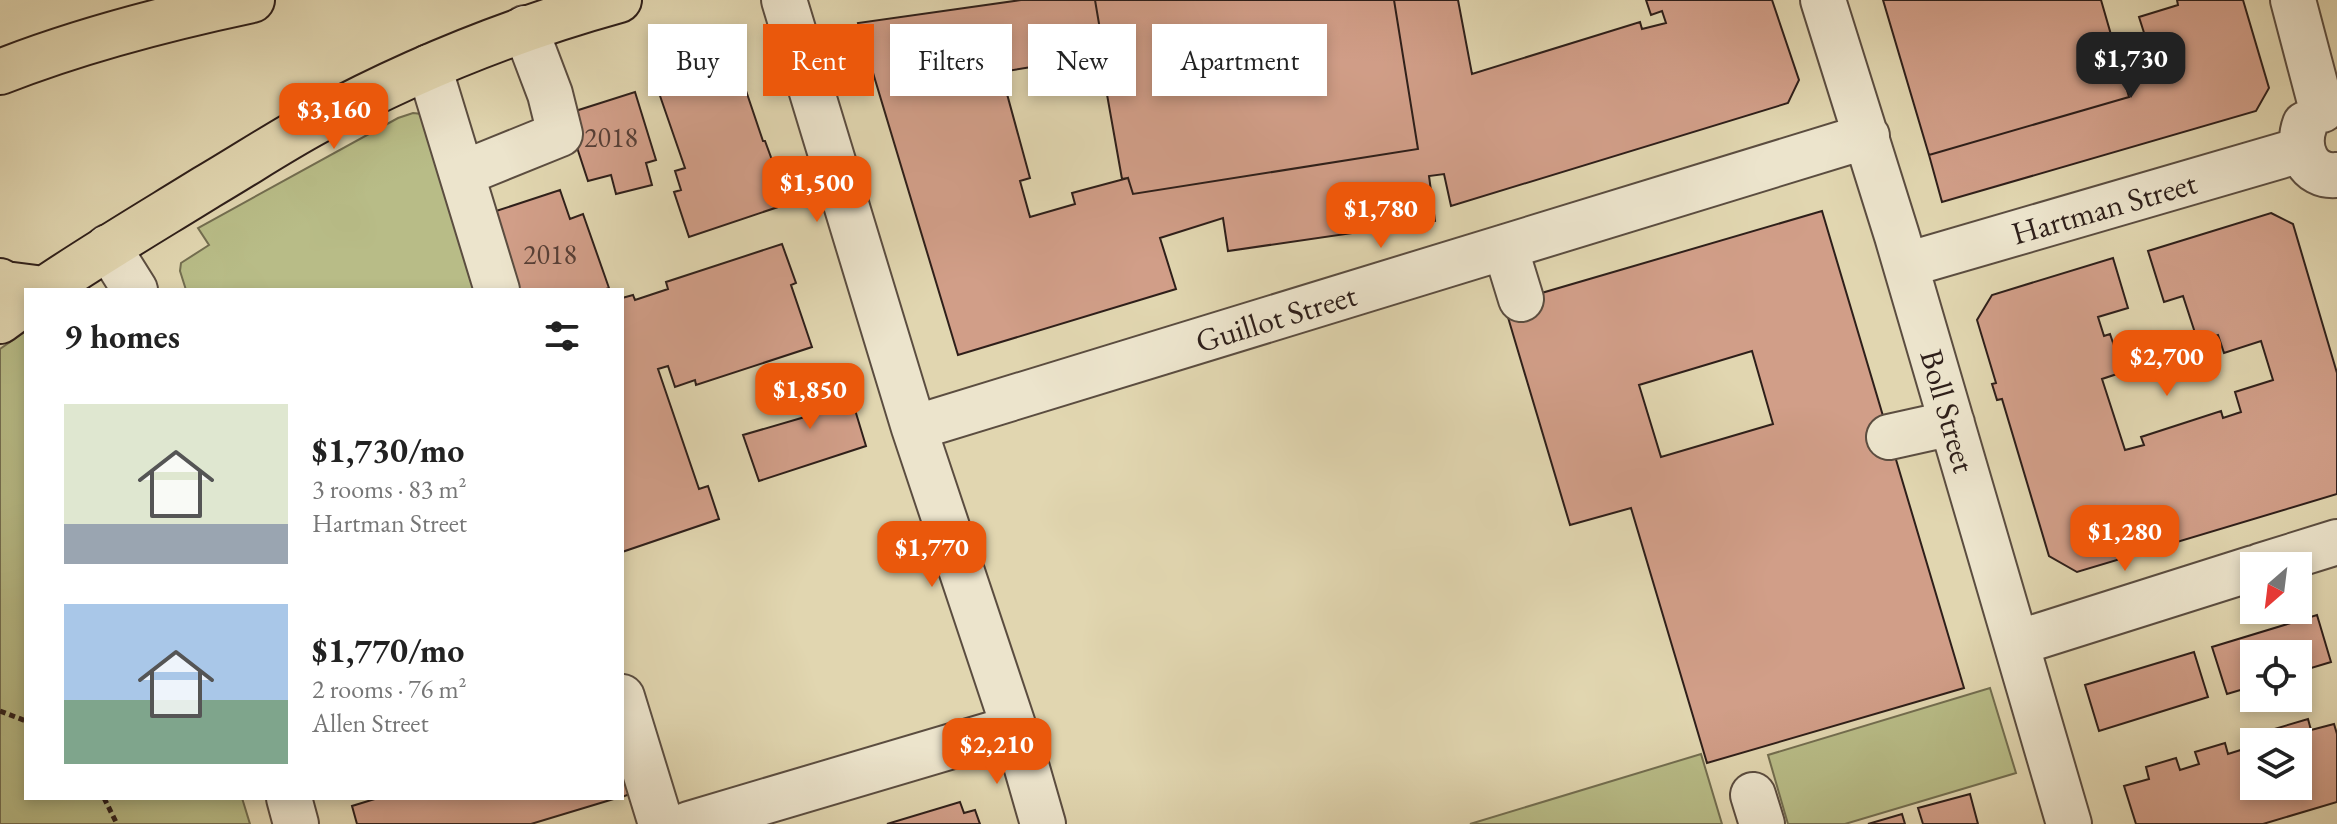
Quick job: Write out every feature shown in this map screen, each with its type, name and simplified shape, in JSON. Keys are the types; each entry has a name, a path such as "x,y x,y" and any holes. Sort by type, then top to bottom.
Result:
{"main road":[{"path":"0,72 35,58 182,14 252,0"},
{"path":"47,288 108,247 317,122 429,67 525,28 619,0"},
{"path":"0,281 24,289"},
{"path":"0,321 24,304"}],"street":[{"path":"784,0 914,428 1043,824"},
{"name":"Boll Street","path":"1823,0 1906,265 2069,824"},
{"path":"2293,0 2330,109 2312,116 2304,125 2301,150 2307,162 2318,171 2337,175"},
{"path":"461,172 560,134 550,94 525,28"},
{"path":"429,67 496,288"},
{"name":"Guillot Street","path":"914,428 1867,136"},
{"name":"Hartman Street","path":"1906,265 2301,150"},
{"path":"108,247 134,288"},
{"path":"1505,247 1521,299"},
{"path":"1889,437 1952,423"},
{"path":"2305,552 2337,542"},
{"path":"2017,643 2240,572"},
{"path":"624,704 661,824"},
{"path":"689,824 1013,728"},
{"path":"290,800 296,824"}],"path":[{"path":"0,711 24,720"},
{"path":"105,800 117,824"}],"green space":[{"path":"413,113 422,114 487,288 185,288 181,263 209,245 198,228 398,118"},
{"path":"24,332 24,800 243,800 250,824 0,824 0,349"},
{"path":"1990,688 2016,773 1845,824 1788,824 1768,755"},
{"path":"1701,754 1722,824 1470,824"}],"building":[{"path":"1021,0 1095,0 1099,24 1028,24 1028,68 1012,70 1012,24 890,24 890,96 1008,96 1030,178 1020,181 1030,217 1075,204 1072,193 1128,178 1133,194 1418,149 1394,0 1458,0 1472,74 1640,22 1642,29 1666,23 1662,11 1651,15 1646,0 1772,0 1799,80 1788,103 1451,206 1444,174 1429,176 1435,221 1228,251 1223,218 1160,238 1176,289 958,355 874,76 874,24 858,23"},
{"path":"1095,0 1394,0 1418,149 1133,194 1128,178 1122,179 1107,96 1136,96 1136,24 1099,24"},
{"path":"1883,0 2101,0 2129,97 1929,155"},
{"path":"2177,0 2243,0 2269,88 2256,111 1942,202 1929,155 2129,97 2115,48 2146,39 2139,17 2178,5"},
{"path":"635,92 656,160 646,163 652,185 616,194 611,175 588,181 566,114"},
{"path":"747,94 776,171 767,174 778,207 689,237 674,192 681,190 675,171 685,168 660,96"},
{"path":"560,190 570,219 583,214 609,288 515,288 490,213"},
{"path":"1822,211 1964,688 1707,763 1631,508 1570,525 1504,304","holes":["1752,351 1773,424 1661,457 1639,385"]},
{"path":"2271,213 2293,224 2337,373 2337,494 2077,572 2049,556 2002,399 1997,400 1992,384 1996,383 1977,320 1992,295 2113,258 2128,308 2098,317 2104,336 2110,334 2123,372 2102,379 2125,450 2144,445 2141,437 2221,411 2223,418 2241,412 2235,392 2273,380 2261,341 2224,353 2218,335 2198,342 2183,296 2164,302 2148,251"},
{"path":"782,244 796,283 791,285 812,347 696,385 695,380 675,387 668,366 658,369 699,489 708,486 719,519 624,551 624,297 633,295 635,300 668,289 666,282"},
{"path":"842,367 866,446 759,481 743,435 815,414 804,380"},
{"path":"2317,615 2331,662 2312,668 2312,640 2240,640 2240,690 2227,694 2212,647 2287,624 2312,624 2312,617"},
{"path":"2194,652 2208,697 2099,731 2085,685"},
{"path":"2308,719 2310,728 2278,728"},
{"path":"2334,724 2337,734 2337,802 2263,824 2136,824 2124,786 2149,779 2146,767 2176,758 2180,770 2199,764 2195,752 2225,743 2228,754 2240,750 2240,800 2312,800 2312,730"},
{"path":"624,775 630,794 624,796"},
{"path":"1970,794 1978,824 1923,824 1918,808"},
{"path":"372,800 610,800 531,824 357,824 352,806"},
{"path":"960,802 964,813 975,810 980,824 887,824"},
{"path":"1902,814 1905,824 1868,824"}]}
